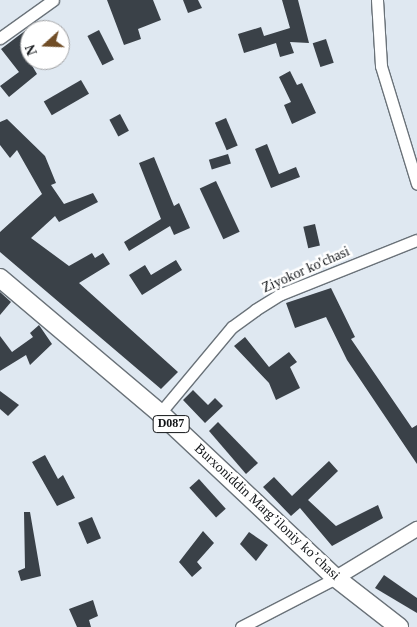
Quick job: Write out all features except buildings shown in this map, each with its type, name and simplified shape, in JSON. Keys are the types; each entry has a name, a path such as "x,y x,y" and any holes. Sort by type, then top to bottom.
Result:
{"main road":[{"name":"Burxoniddin Marg’iloniy ko’chasi","path":"0,278 160,413 336,578 399,627"}],"street":[{"path":"0,38 53,0"},
{"path":"377,0 380,66 417,184"},
{"name":"Ziyokor ko'chasi","path":"160,413 232,327 254,310 281,294 417,240"},
{"path":"241,627 336,578 417,529"}]}
